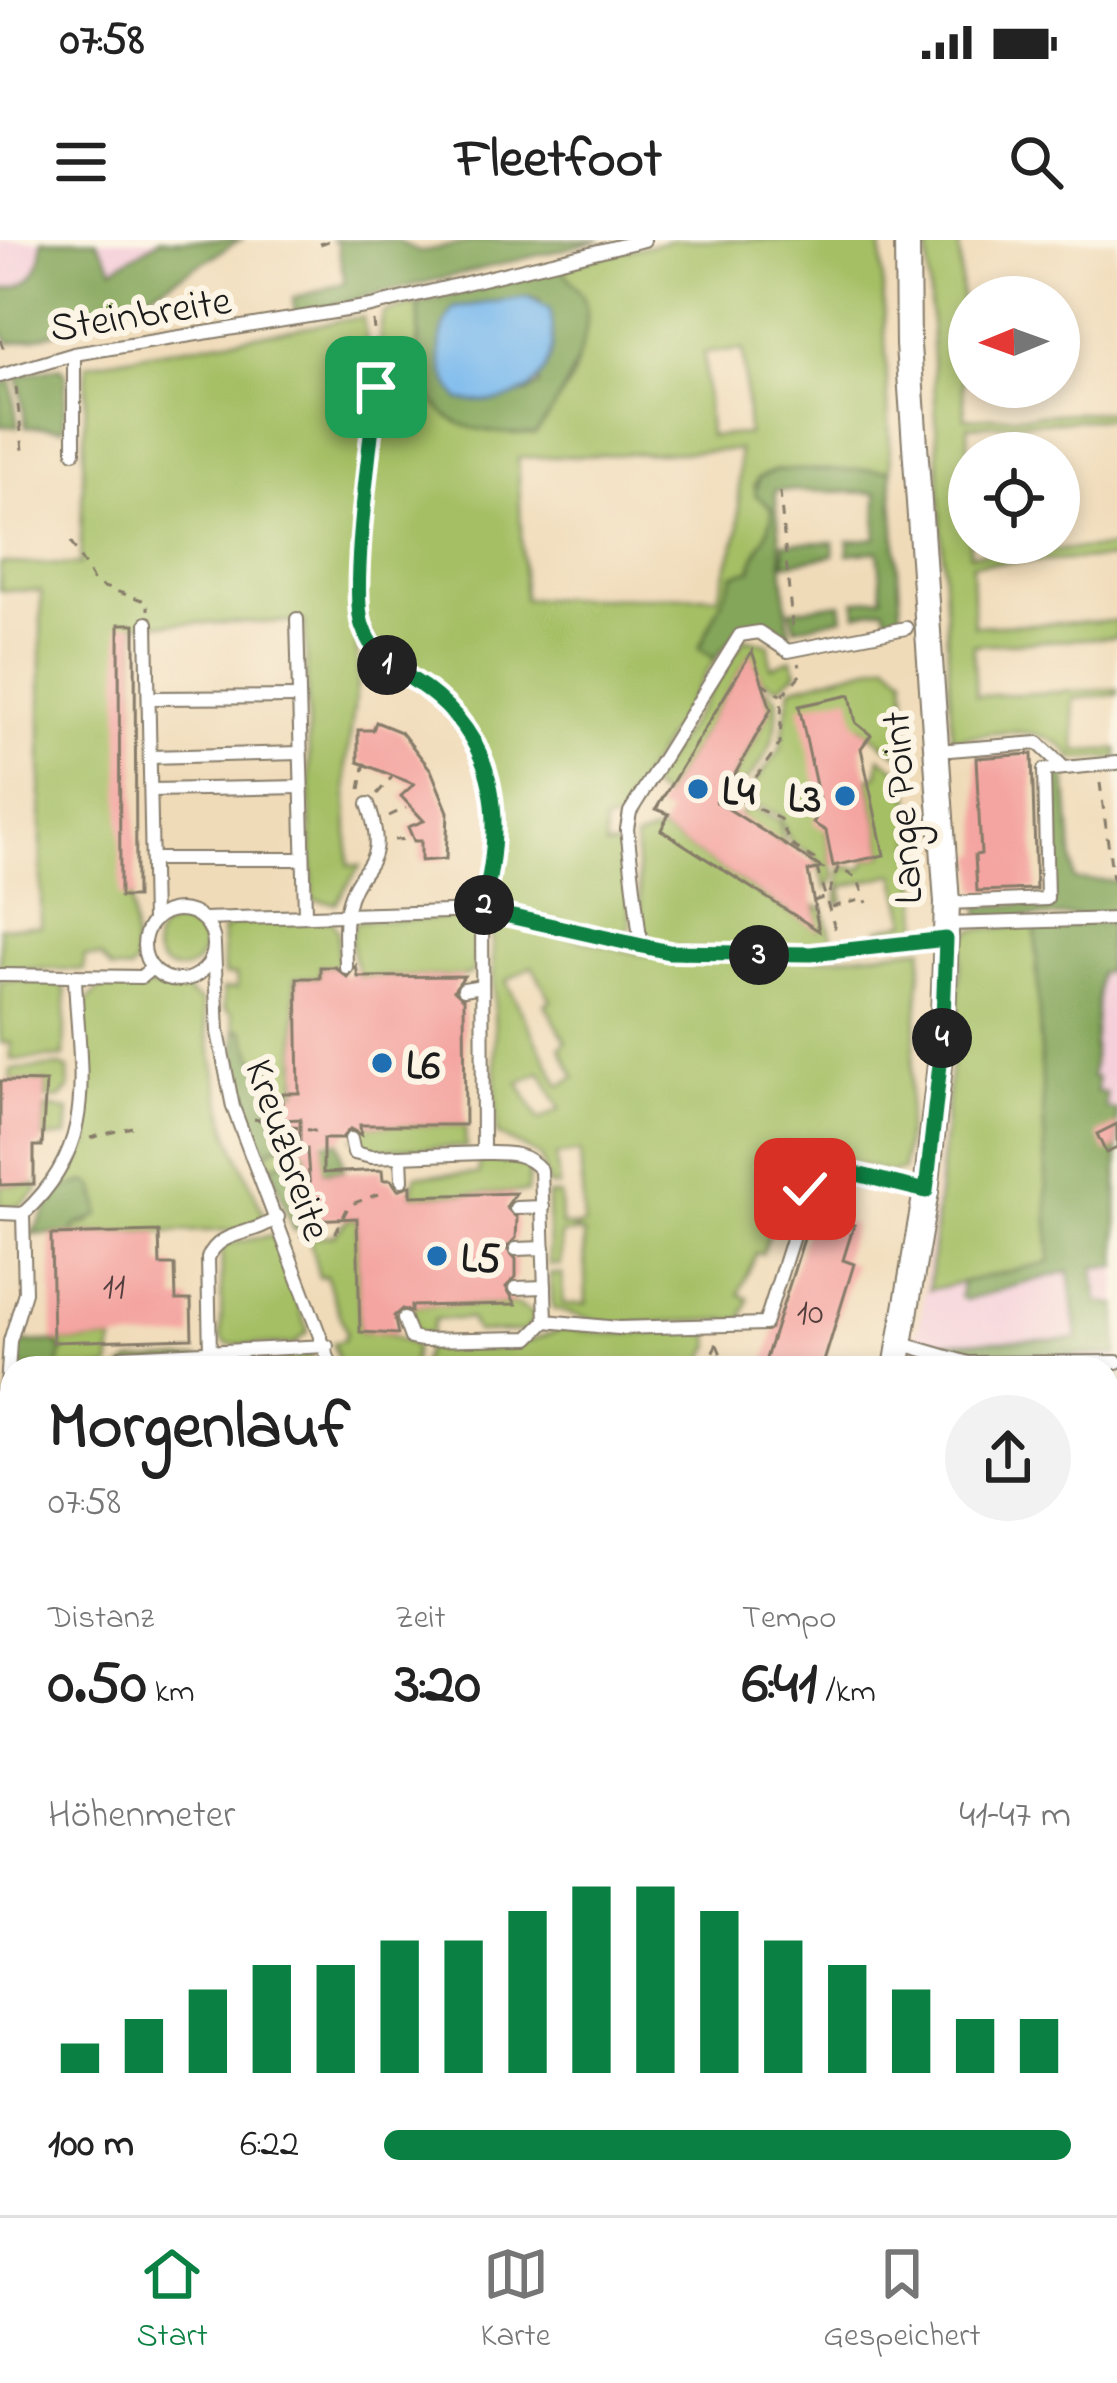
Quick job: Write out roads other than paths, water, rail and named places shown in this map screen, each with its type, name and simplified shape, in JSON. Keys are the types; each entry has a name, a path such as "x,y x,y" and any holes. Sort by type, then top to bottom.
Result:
{"street":[{"name":"Lange Point","path":"900,1356 926,1191 942,1046 947,922 908,345 907,240"}],"lane":[{"name":"Steinbreite","path":"5,373 74,354 371,306 644,240"},
{"path":"74,354 74,452"},
{"path":"297,619 304,914"},
{"path":"147,623 153,921 144,940 152,968 173,980 197,976 212,957 214,945 203,920"},
{"path":"640,947 627,829 640,791 740,635 759,632 782,650 795,650 906,628"},
{"path":"149,698 299,697"},
{"path":"937,751 1038,743 1061,765"},
{"path":"150,757 301,753"},
{"path":"153,921 177,910 203,920 482,910 640,947 763,955 840,951 1047,899 1045,770 1117,763"},
{"path":"151,790 302,787"},
{"path":"346,967 346,913 378,842 368,804"},
{"path":"152,859 303,859"},
{"path":"482,910 482,1153"},
{"path":"947,922 1117,919"},
{"name":"Kreuzbreite","path":"214,945 218,1032 235,1113 329,1356"},
{"path":"0,976 141,977 152,968"},
{"path":"0,1213 22,1214 52,1187 81,1124 75,979"},
{"path":"464,989 482,986"},
{"path":"464,1028 482,1028"},
{"path":"465,1071 482,1070"},
{"path":"465,1108 482,1110"},
{"path":"351,1138 354,1153 482,1153 530,1158 541,1170 546,1321 529,1338 422,1340 411,1338 404,1319"},
{"path":"401,1156 402,1180"},
{"path":"546,1321 618,1328 765,1324 808,1182 820,1165 926,1191"},
{"path":"516,1208 543,1208"},
{"path":"9,1356 25,1292 22,1214"},
{"path":"210,1355 208,1258 214,1244 226,1236 256,1234 278,1217"},
{"path":"516,1250 544,1248"},
{"path":"516,1288 545,1287"},
{"path":"123,1356 326,1346"}],"water":[{"path":"528,297 550,310 553,334 545,371 535,384 504,399 460,400 446,378 440,355 443,331 454,308"}],"place":[{"name":"L4","path":"698,789"},
{"name":"L3","path":"845,796"},
{"name":"L6","path":"382,1063"},
{"name":"L5","path":"437,1256"}]}
